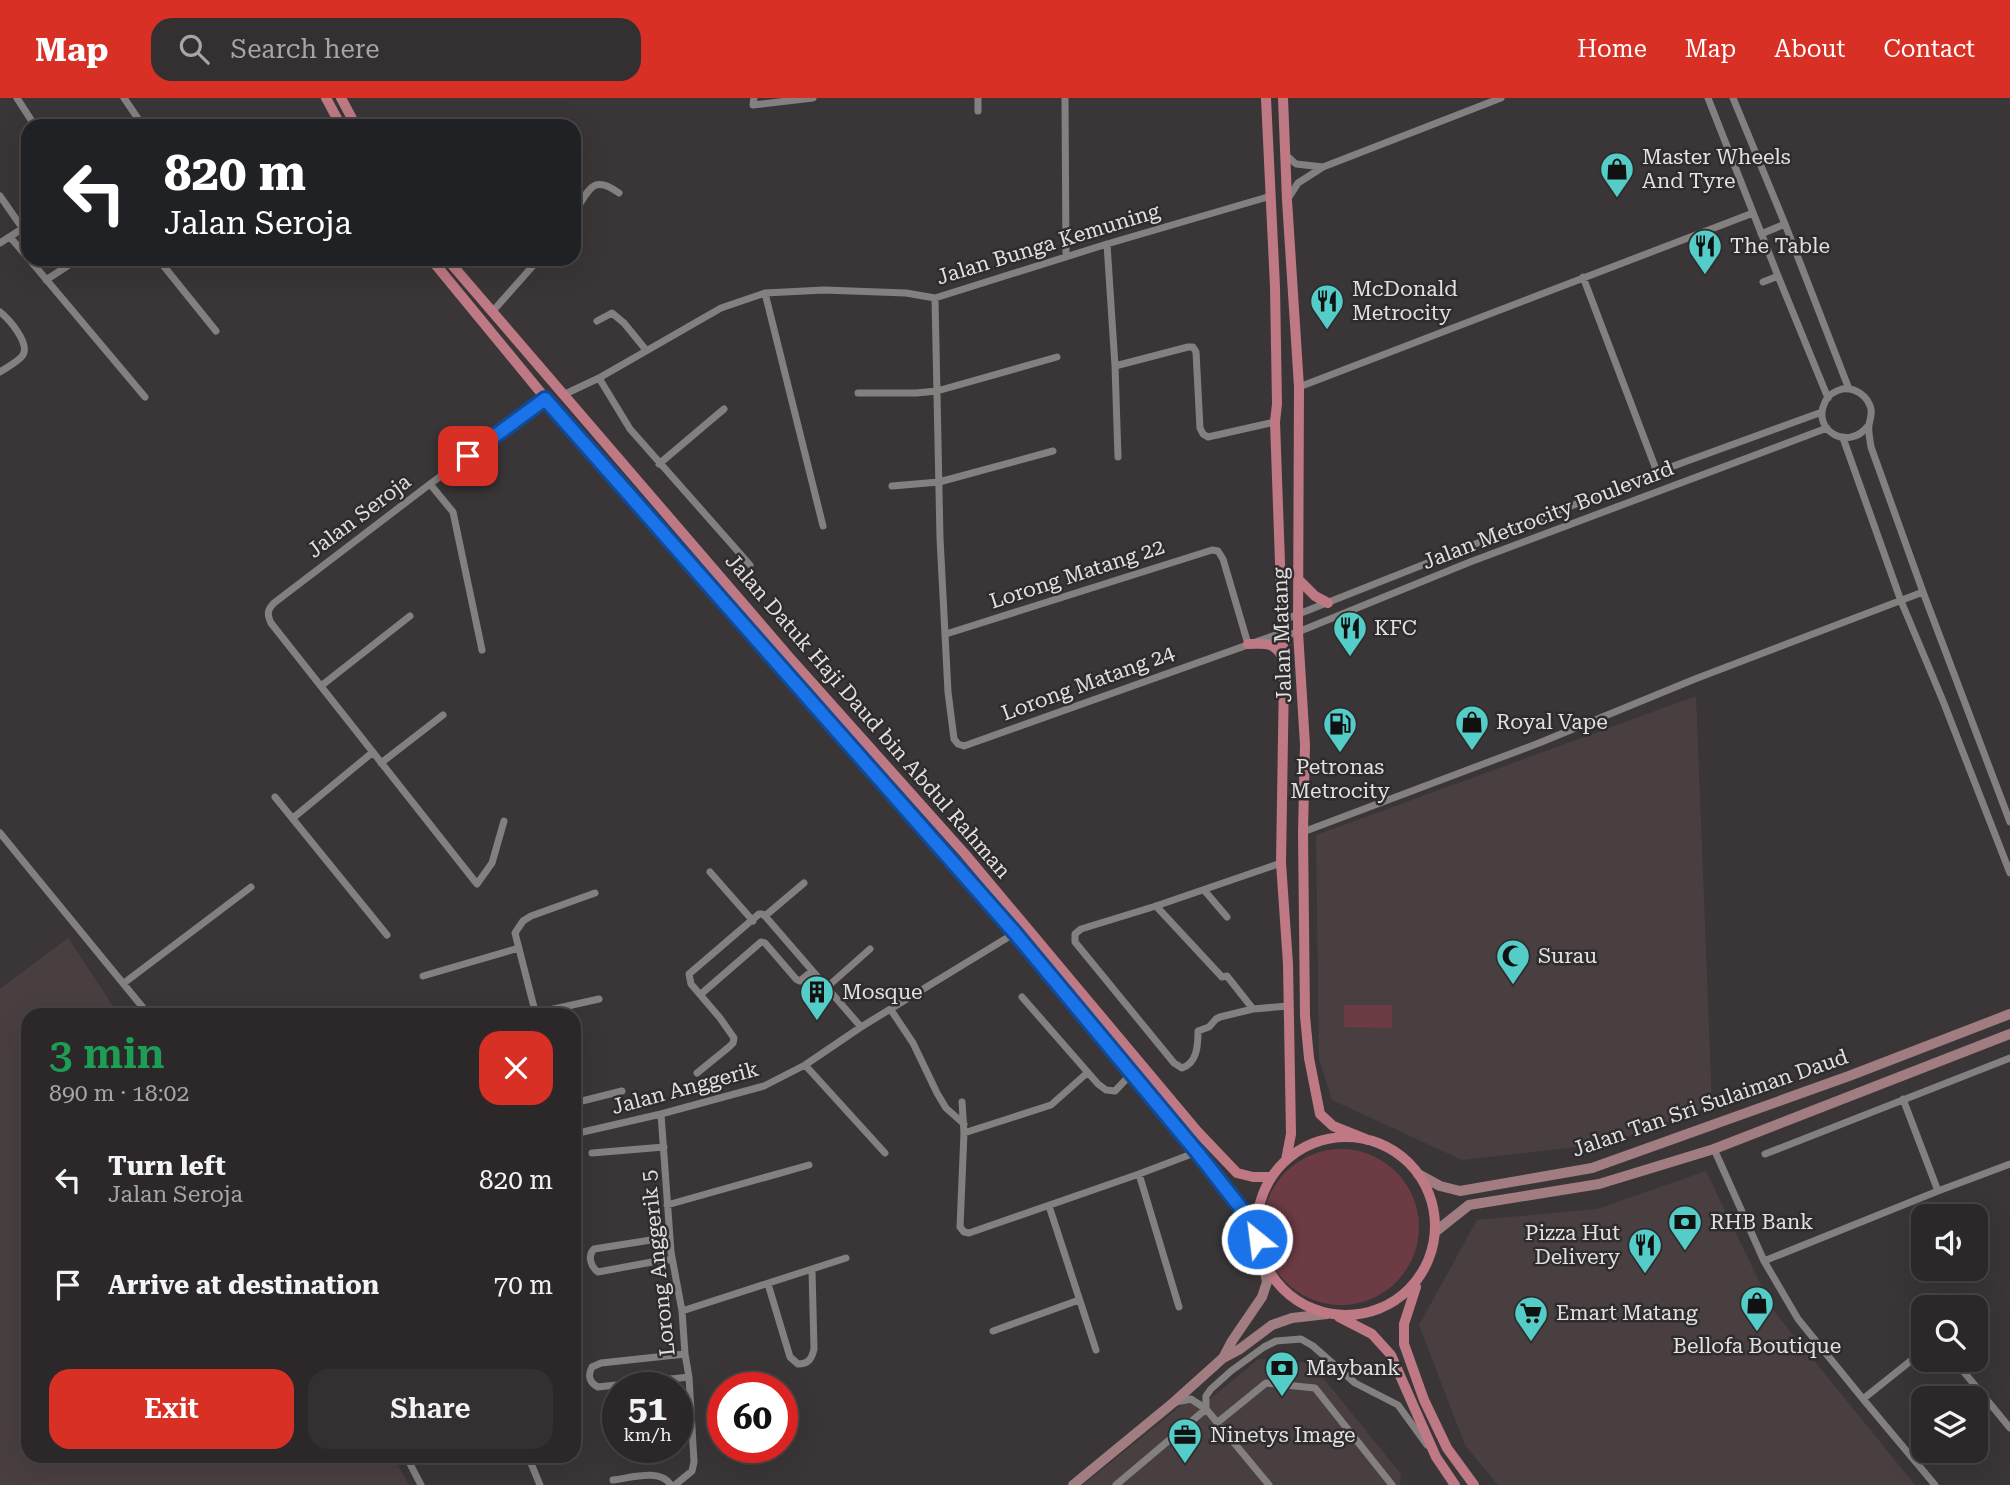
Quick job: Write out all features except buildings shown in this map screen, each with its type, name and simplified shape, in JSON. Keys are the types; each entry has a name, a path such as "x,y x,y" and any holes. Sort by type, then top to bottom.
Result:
{"main road":[{"path":"327,98 338,119"},
{"path":"341,98 352,119"},
{"name":"Jalan Matang","path":"1266,98 1275,313 1275,422 1283,657 1282,863 1288,964 1291,1135 1286,1160"},
{"name":"Jalan Matang","path":"1283,98 1299,387 1298,632 1305,745 1305,1016 1309,1058 1320,1114 1333,1126 1368,1140"},
{"name":"Jalan Datuk Haji Daud bin Abdul Rahman","path":"437,266 545,399 1015,933 1197,1152 1247,1216 1257,1239"},
{"name":"Jalan Datuk Haji Daud bin Abdul Rahman","path":"453,266 790,658 965,854 1213,1149 1237,1173 1253,1177 1271,1177"},
{"path":"1298,579 1315,596 1328,603"},
{"path":"1248,644 1270,644 1277,648 1283,657"},
{"name":"Jalan Tan Sri Sulaiman Daud","path":"1418,1174 1440,1186 1460,1191 1592,1168 1849,1076 2010,1014"},
{"name":"Jalan Tan Sri Sulaiman Daud","path":"1435,1232 1469,1205 1599,1184 1714,1149 2010,1034"},
{"path":"1223,1359 1262,1297 1267,1282 1257,1239 1257,1212 1271,1177 1286,1160 1301,1149 1329,1138 1368,1140 1396,1153 1418,1174 1432,1201 1435,1232 1432,1251 1406,1313 1404,1344 1424,1400 1447,1448 1474,1485"},
{"path":"1263,1261 1274,1279 1289,1295 1307,1307 1330,1314 1372,1334 1391,1355 1436,1457 1452,1485"},
{"path":"1073,1485 1223,1359 1272,1325 1292,1318 1330,1314 1361,1315 1386,1307 1408,1291 1419,1278"},
{"path":"1424,1400 1430,1427 1441,1450 1464,1485"}],"street":[{"path":"17,98 30,119"},
{"path":"124,98 138,119"},
{"path":"754,102 813,98"},
{"path":"978,98 978,111"},
{"path":"1065,98 1066,257"},
{"path":"1287,200 1298,183 1324,167 1501,98"},
{"path":"1708,98 1828,398"},
{"path":"1733,98 1786,224 1849,389"},
{"path":"1285,154 1296,164 1324,167"},
{"path":"581,203 594,184 608,185 619,193"},
{"path":"0,195 21,222"},
{"name":"Jalan Bunga Kemuning","path":"563,395 599,378 721,308 765,293 824,290 906,293 935,298 1271,196"},
{"path":"1299,387 1754,213"},
{"path":"1761,234 1786,224"},
{"path":"0,243 21,230"},
{"path":"10,237 21,250"},
{"path":"1107,244 1118,457"},
{"path":"34,266 145,397"},
{"path":"46,280 67,266"},
{"path":"164,266 216,331"},
{"path":"492,312 533,266"},
{"path":"1763,282 1778,276"},
{"path":"1583,277 1657,472"},
{"path":"765,293 823,526"},
{"path":"935,298 940,538 946,634"},
{"path":"0,312 25,343 25,350 22,356 0,372"},
{"path":"597,321 612,313 646,350"},
{"path":"1115,366 1193,348 1196,352 1200,428 1203,434 1208,437 1275,422"},
{"path":"858,393 937,391 1056,357"},
{"path":"599,378 630,429 750,565"},
{"path":"1849,389 1864,396 1869,402 1871,418 1868,426 1857,436 1837,436 1823,421 1822,412 1828,398 1834,392 1849,389"},
{"name":"Jalan Seroja","path":"321,687 271,623 269,608 545,399"},
{"path":"659,464 724,409"},
{"name":"Jalan Metrocity Boulevard","path":"1281,621 1657,472 1822,412"},
{"path":"1868,426 1871,447 2010,822"},
{"name":"Jalan Metrocity Boulevard","path":"1282,635 1298,632 1423,581 1827,428"},
{"path":"1843,438 1901,601 2010,873"},
{"path":"892,486 939,482 1053,451"},
{"path":"430,484 453,512 482,650"},
{"name":"Lorong Matang 22","path":"946,634 1212,550 1218,551 1223,559 1248,644"},
{"path":"1417,566 1423,581"},
{"path":"1303,832 1465,772 1923,592"},
{"path":"410,616 321,687 477,884 492,863 504,821"},
{"name":"Lorong Matang 24","path":"946,634 948,692 954,739 964,746 1248,644 1282,635"},
{"path":"381,763 443,715"},
{"path":"293,818 373,752"},
{"path":"275,797 387,935"},
{"path":"0,833 144,1008"},
{"path":"1282,863 1081,929 1075,934 1075,942 1174,1063 1182,1068 1189,1066 1194,1059 1198,1031 1209,1027 1216,1019 1253,1009 1288,1006"},
{"path":"710,872 753,920"},
{"path":"765,916 804,883"},
{"path":"124,983 251,887"},
{"path":"1203,890 1227,917"},
{"path":"534,1008 515,933 523,921 531,916 594,893"},
{"path":"1156,906 1222,977 1227,976 1253,1009"},
{"path":"697,1073 729,1047 734,1038 691,984 689,974 760,914 765,916 861,1027"},
{"name":"Jalan Anggerik","path":"581,1132 764,1086 806,1065 861,1027 1015,933"},
{"path":"701,994 761,942 765,943 796,979 800,981 812,971"},
{"path":"423,976 519,948"},
{"path":"826,988 870,950"},
{"path":"1022,997 1098,1084 1111,1092 1131,1074"},
{"path":"561,1008 599,999"},
{"path":"891,1010 913,1043 946,1108 964,1124"},
{"path":"1765,1154 2010,1058"},
{"path":"806,1065 885,1153"},
{"path":"964,1133 1051,1105 1087,1073"},
{"path":"581,1101 622,1091"},
{"path":"1903,1099 1938,1191"},
{"path":"962,1102 964,1133 960,1227 969,1233 1197,1152"},
{"name":"Lorong Anggerik 5","path":"661,1114 672,1260 682,1311 688,1372"},
{"path":"592,1153 664,1147"},
{"path":"1714,1149 1764,1261 1798,1319 1935,1485"},
{"path":"1764,1261 2010,1164"},
{"path":"667,1205 809,1165"},
{"path":"1139,1174 1179,1307"},
{"path":"1049,1206 1096,1350"},
{"path":"670,1237 594,1249 590,1258 598,1272 672,1260"},
{"path":"682,1311 846,1258"},
{"path":"768,1284 790,1357 799,1364 805,1363 811,1358 814,1349 812,1270"},
{"path":"993,1331 1079,1300"},
{"path":"1116,1485 1206,1409 1206,1396 1211,1389 1254,1353 1276,1341 1301,1339 1314,1346 1355,1383 1398,1405 1436,1457"},
{"path":"602,1387 592,1383 589,1375 593,1366 685,1354"},
{"path":"1863,1399 1911,1361"},
{"path":"1964,1372 2010,1429"},
{"path":"1218,1422 1266,1383 1315,1388 1392,1485"},
{"path":"1174,1402 1191,1399 1206,1409 1269,1485"},
{"name":"Lorong Anggerik 5","path":"673,1485 692,1471 693,1445"},
{"path":"410,1463 421,1485"},
{"path":"531,1463 540,1485"},
{"path":"613,1480 658,1475 673,1485"}],"shaded area":[{"path":"1696,696 1712,1105 1611,1143 1462,1160 1332,1100 1319,1059 1316,835"},
{"path":"68,938 114,1008 21,1008 21,1463 397,1463 409,1485 0,1485 0,989"},
{"path":"1344,1005 1392,1005 1392,1028 1344,1027"},
{"path":"1341,1149 1371,1155 1396,1172 1413,1197 1419,1227 1413,1257 1396,1282 1371,1299 1341,1305 1311,1299 1286,1282 1269,1257 1263,1227 1269,1197 1286,1172 1311,1155"},
{"path":"1706,1171 1773,1310 1915,1485 1498,1485 1465,1445 1419,1325 1477,1220 1597,1209"},
{"path":"1259,1359 1311,1363 1401,1474 1400,1485 1083,1485 1184,1403 1211,1398"}],"place":[{"name":"Master Wheels And Tyre","path":"1617,199"},
{"name":"The Table","path":"1705,276"},
{"name":"McDonald Metrocity","path":"1327,331"},
{"name":"KFC","path":"1350,658"},
{"name":"Royal Vape","path":"1472,752"},
{"name":"Petronas Metrocity","path":"1340,754"},
{"name":"Surau","path":"1513,986"},
{"name":"Mosque","path":"817,1022"},
{"name":"RHB Bank","path":"1685,1252"},
{"name":"Pizza Hut Delivery","path":"1645,1275"},
{"name":"Bellofa Boutique","path":"1757,1333"},
{"name":"Emart Matang","path":"1531,1343"},
{"name":"Maybank","path":"1282,1398"},
{"name":"Ninetys Image","path":"1185,1465"}],"route":[{"path":"468,456 545,399 1015,933 1197,1152 1247,1216 1257,1239"}]}
